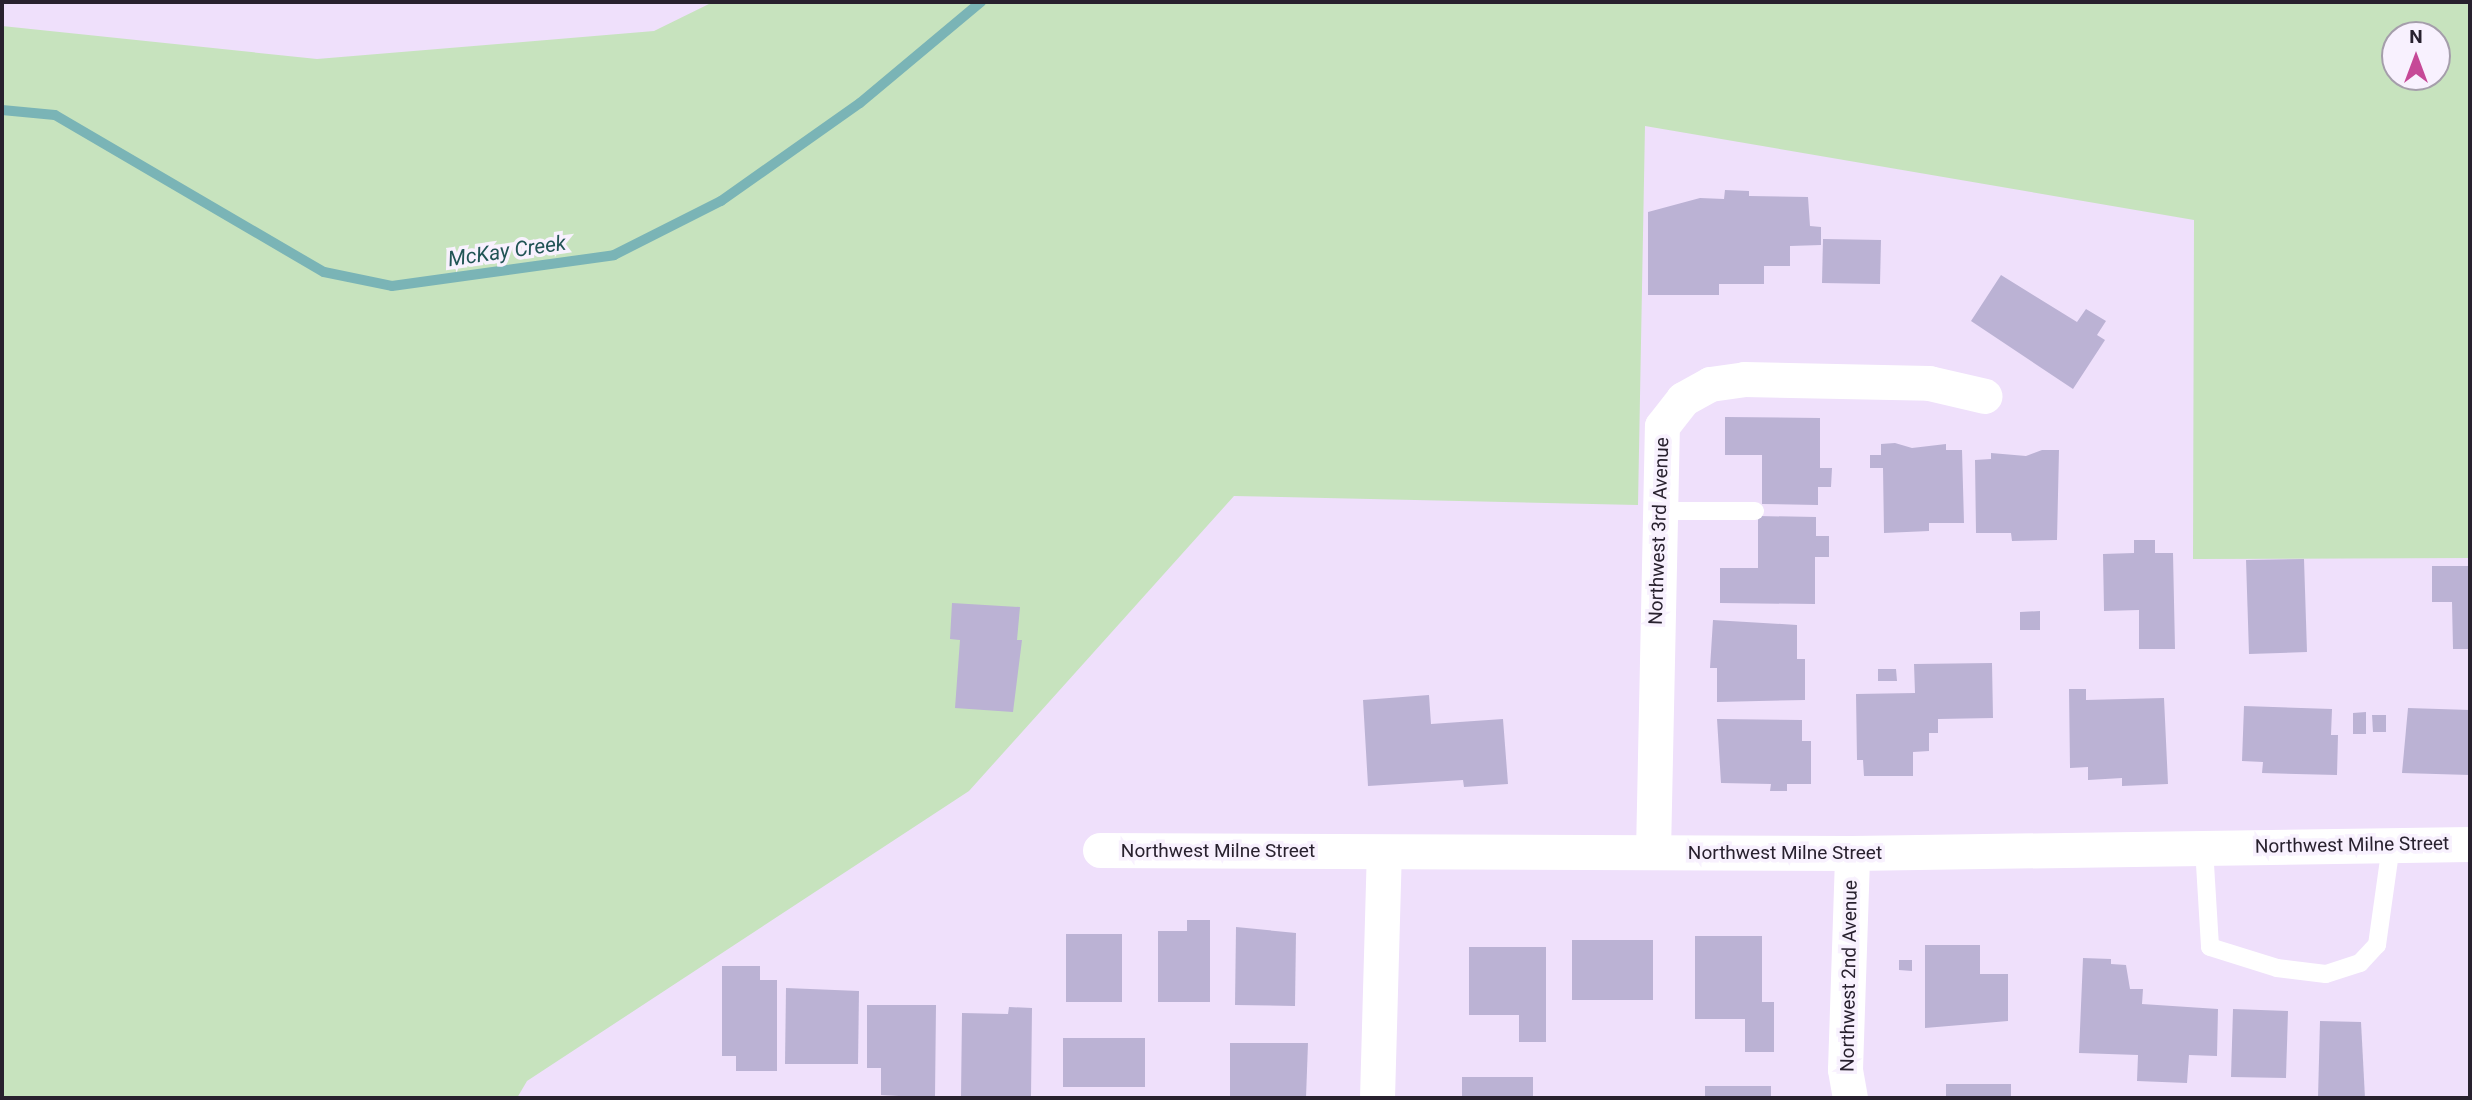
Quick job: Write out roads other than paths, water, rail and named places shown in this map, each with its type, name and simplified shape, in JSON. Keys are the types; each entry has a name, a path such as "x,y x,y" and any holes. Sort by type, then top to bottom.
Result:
{"street":[{"name":"Northwest 3rd Avenue","path":"1653,852 1658,511 1662,426 1683,399 1710,384 1744,380 1929,383 1985,396"},
{"name":"Northwest Milne Street","path":"1100,850 1852,853 2470,844"},
{"path":"1377,1098 1384,853"},
{"name":"Northwest 2nd Avenue","path":"1850,1098 1845,1069 1852,853"}],"lane":[{"path":"1658,511 1755,511"},
{"path":"2204,848 2210,947 2277,968 2326,974 2360,963 2377,945 2391,845"}],"waterway":[{"name":"McKay Creek","path":"2,110 55,115 324,272 392,286 614,255 721,201 860,103 981,2"}]}
